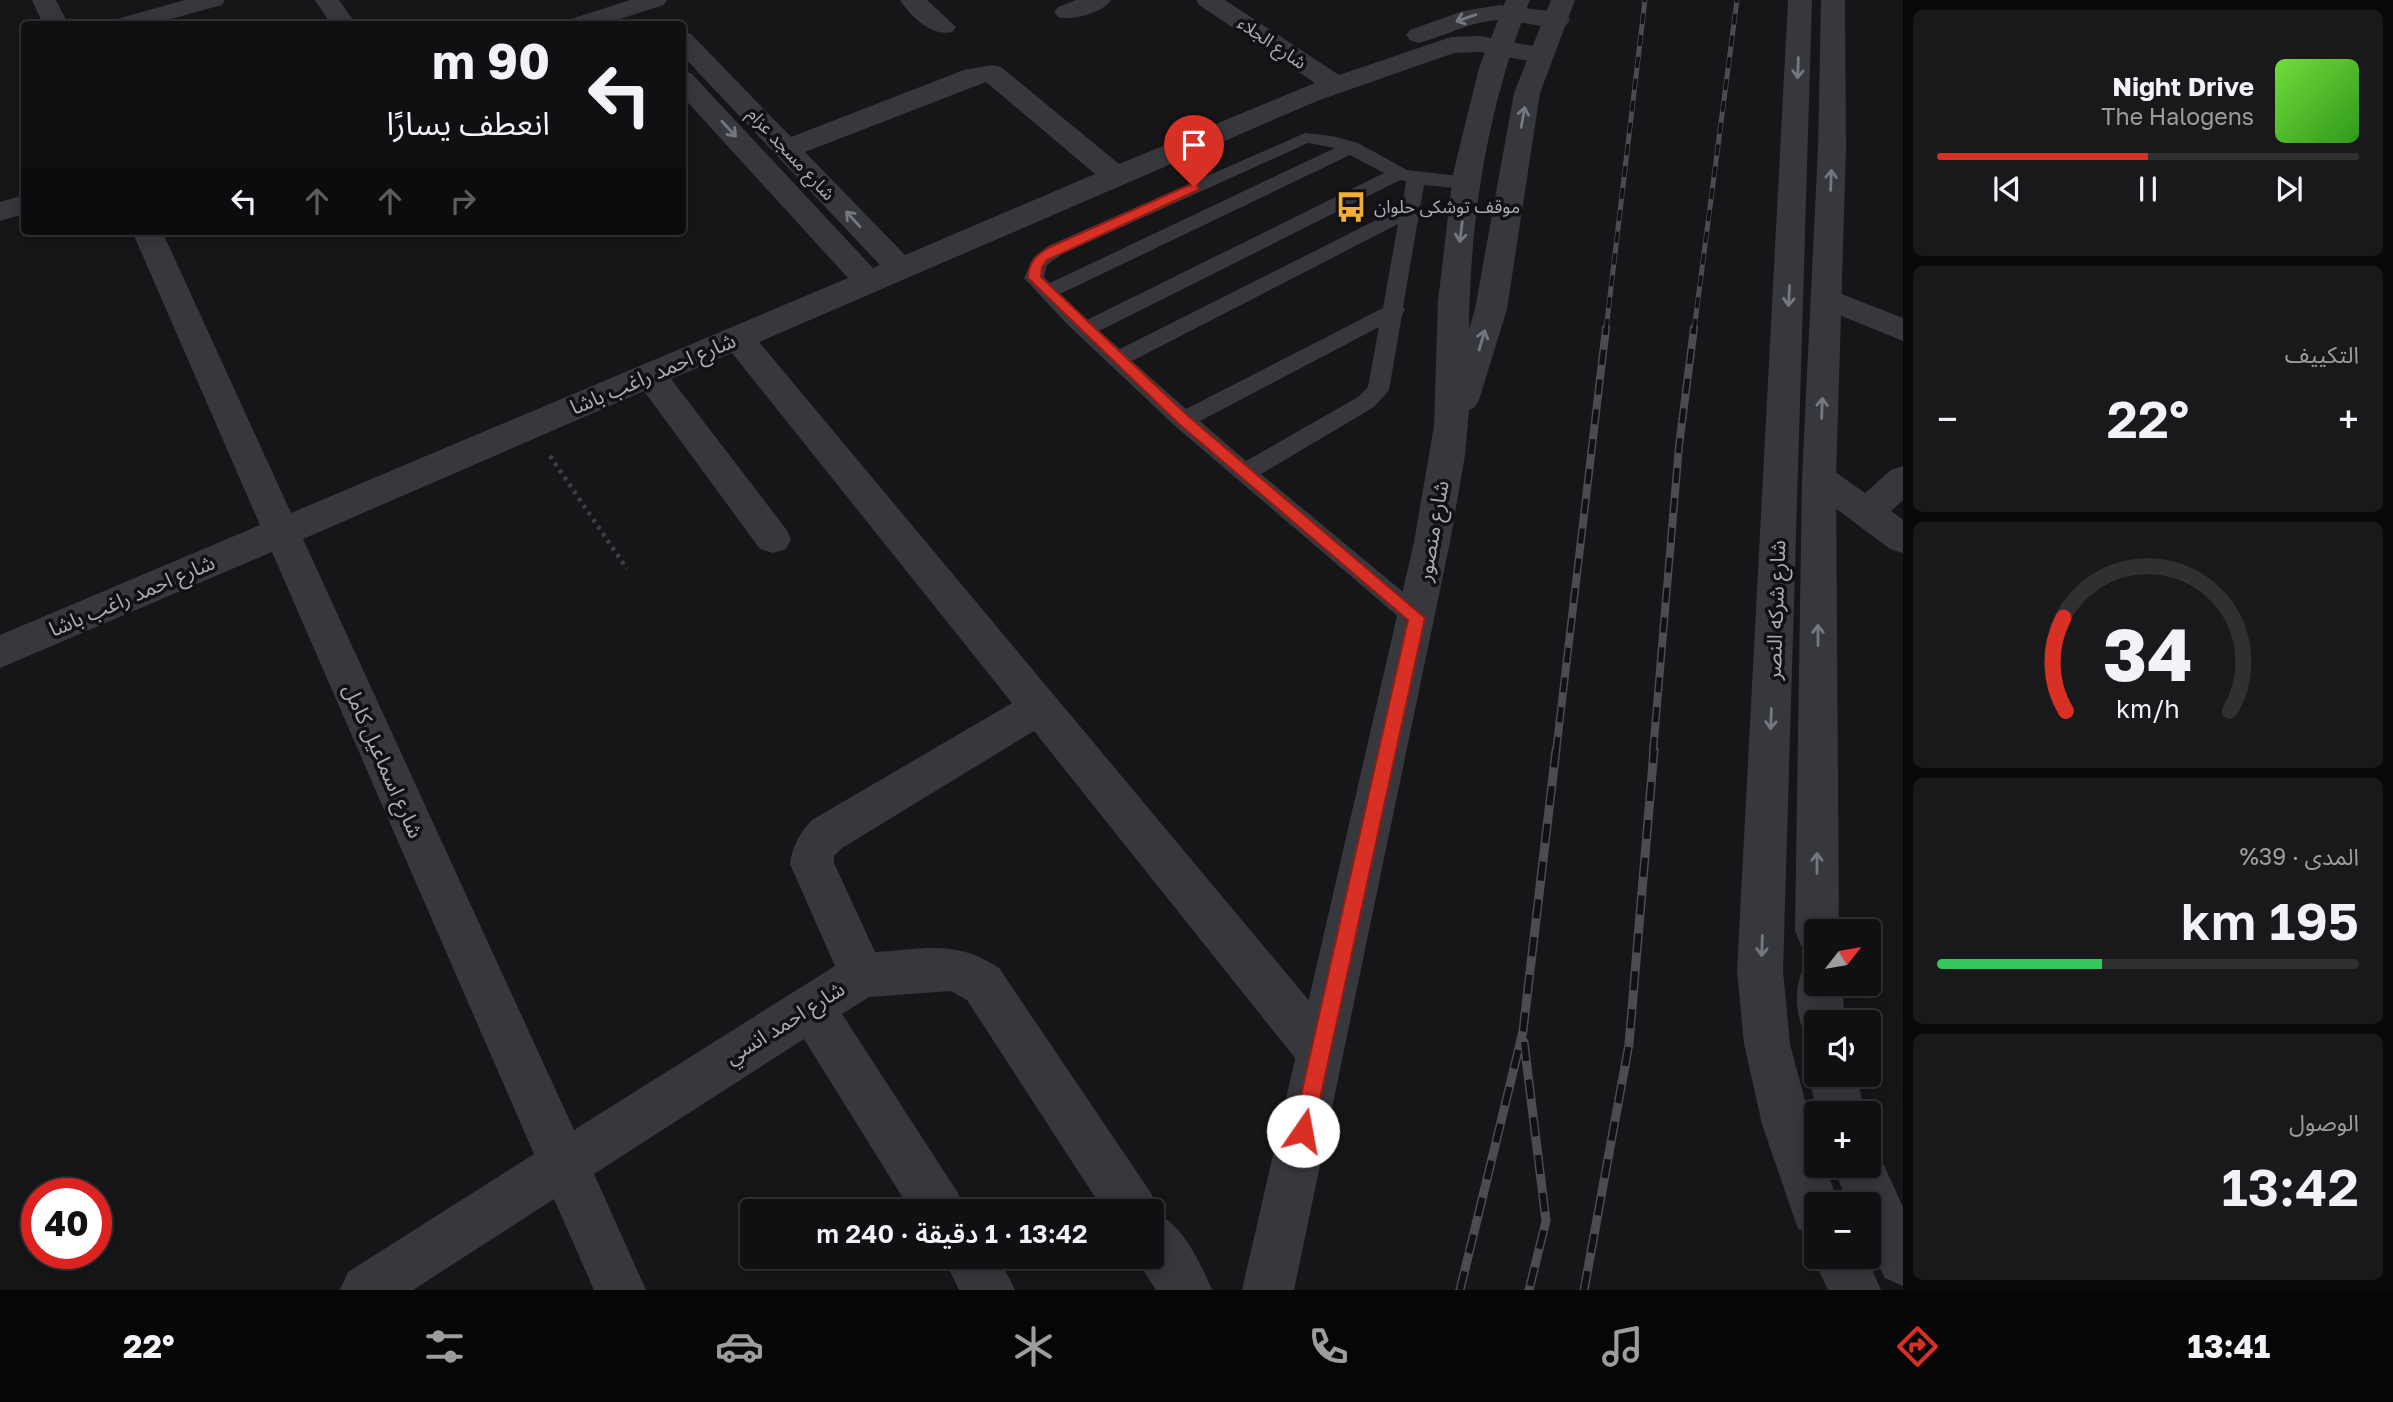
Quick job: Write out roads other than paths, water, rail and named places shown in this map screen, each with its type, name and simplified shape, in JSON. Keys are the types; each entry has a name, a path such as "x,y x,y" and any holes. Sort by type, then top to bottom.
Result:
{"street":[{"path":"44,0 54,21"},
{"path":"137,21 213,0"},
{"path":"327,0 341,21"},
{"path":"912,0 943,27"},
{"path":"1067,12 1099,0"},
{"name":"شارع الجلاء","path":"1208,0 1323,86"},
{"name":"شارع شركه النصر","path":"1800,0 1760,971 1770,1058 1786,1124 1809,1192"},
{"name":"شارع شركه النصر","path":"1817,919 1819,478 1832,148 1833,0"},
{"path":"590,21 650,1 667,21"},
{"name":"شارع احمد راغب باشا","path":"1323,86 1362,58 1465,17 1515,6 1560,10"},
{"name":"شارع منصور","path":"1268,1290 1417,618 1451,428 1455,284 1478,110 1515,6"},
{"name":"شارع منصور","path":"1451,428 1474,367 1491,309 1525,103 1560,10"},
{"name":"شارع مسجد عزام","path":"686,43 900,268"},
{"name":"شارع احمد راغب باشا","path":"0,652 1323,86 1451,45 1499,47 1541,55"},
{"path":"787,149 973,76 992,73 1115,176"},
{"name":"شارع مسجد عزام","path":"686,83 869,282"},
{"path":"0,212 21,205"},
{"name":"شارع اسماعيل كامل","path":"149,235 620,1290"},
{"path":"1826,298 1903,330"},
{"path":"738,338 1320,1051"},
{"path":"650,375 773,539"},
{"path":"1819,478 1903,539"},
{"path":"1866,513 1903,479"},
{"name":"شارع احمد انسي","path":"366,1290 862,975 812,864 812,853 818,842 827,834 1040,707"},
{"path":"862,975 951,969 967,973 983,984 1125,1199"},
{"path":"810,1006 932,1199"},
{"path":"1862,1178 1903,1260"},
{"path":"1164,1256 1186,1290"},
{"path":"976,1269 989,1290"},
{"path":"1844,1269 1855,1290"}],"lane":[{"path":"1417,618 1183,420 1046,292 1034,278 1035,266 1042,257 1055,250 1296,142 1320,137 1352,147 1407,176 1467,183"},
{"path":"1046,292 1352,147"},
{"path":"1244,473 1374,396 1382,384 1411,210 1407,176"},
{"path":"1085,329 1407,176"},
{"path":"1118,359 1411,210"},
{"path":"1183,420 1395,310"}],"railway":[{"path":"1606,330 1645,0"},
{"path":"1694,330 1737,0"},
{"path":"1556,752 1606,328"},
{"path":"1653,752 1679,446 1694,328"},
{"path":"1460,1290 1523,1031 1556,750"},
{"path":"1584,1290 1629,1044 1654,750"},
{"path":"1524,1042 1546,1221 1529,1290"}],"place":[{"name":"موقف توشكى حلوان","path":"1351,207"}]}
